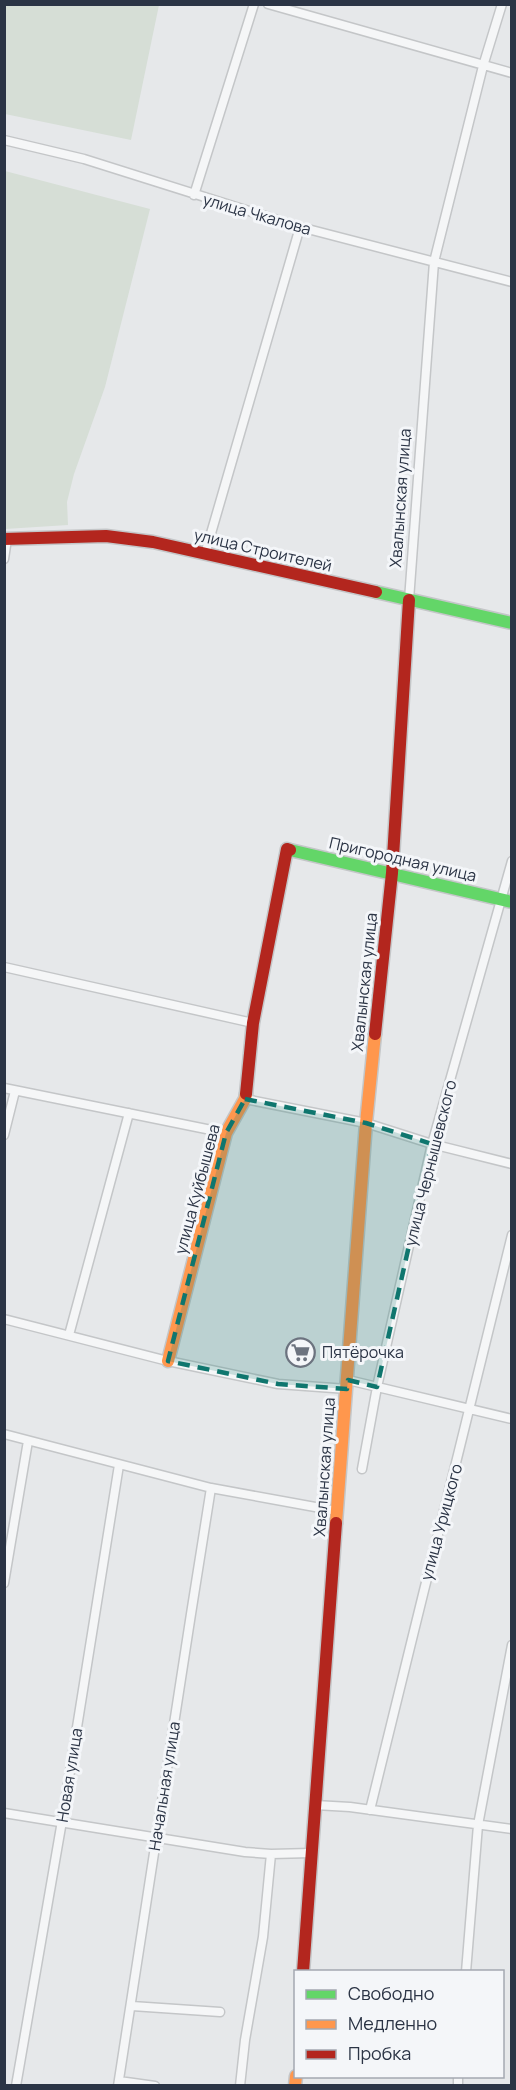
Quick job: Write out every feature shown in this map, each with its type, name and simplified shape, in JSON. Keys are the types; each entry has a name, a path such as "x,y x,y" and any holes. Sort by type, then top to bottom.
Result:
{"street":[{"path":"194,195 254,4"},
{"path":"268,4 512,73"},
{"name":"Хвалынская улица","path":"303,1970 366,1123 392,873 434,262 483,66 502,4"},
{"name":"улица Чкалова","path":"4,140 84,159 300,227 512,282"},
{"path":"205,554 300,227"},
{"name":"улица Строителей","path":"6,539 106,536 153,542 512,623"},
{"path":"4,559 6,539"},
{"name":"Пригородная улица","path":"287,849 506,901"},
{"name":"улица Куйбышева","path":"168,1361 226,1133 245,1099 253,1023 287,849"},
{"name":"улица Чернышевского","path":"362,1469 377,1387 432,1144 506,901 512,861"},
{"path":"4,967 253,1023"},
{"path":"4,1088 226,1133"},
{"path":"4,1135 15,1091"},
{"path":"245,1099 366,1123 432,1144 512,1164"},
{"path":"69,1335 129,1113"},
{"name":"улица Урицкого","path":"370,1810 512,1235"},
{"path":"4,1319 168,1361 278,1384 377,1387 512,1419"},
{"path":"4,1434 211,1488 337,1511"},
{"path":"4,1583 28,1441"},
{"name":"Новая улица","path":"16,2085 62,1821 119,1465"},
{"name":"Начальная улица","path":"118,2083 132,2006 155,1837 211,1488"},
{"path":"466,1970 478,1825 512,1645"},
{"path":"315,1805 512,1829"},
{"path":"4,1813 245,1852 311,1853"},
{"path":"240,2085 262,1937 271,1854"},
{"path":"132,2006 220,2012"},
{"path":"118,2083 155,2085"}],"highlighted area":[{"path":"245,1099 366,1123 432,1144 377,1387 348,1380 347,1389 278,1384 168,1361 226,1133"}],"shaded area":[{"path":"4,5 159,5 131,140 5,114"},
{"path":"5,171 150,209 105,387 74,474 67,502 68,525 5,529"}],"traffic: fast":[{"path":"376,592 512,623"},
{"path":"290,850 512,902"}],"traffic: slow":[{"path":"336,1523 366,1123 375,1034"},
{"path":"168,1361 226,1133 246,1094"},
{"path":"295,2086 296,2078"}],"traffic: jam":[{"path":"4,539 106,536 153,542 376,592"},
{"path":"375,1034 392,873 409,600"},
{"path":"246,1094 253,1023 287,849 290,850"},
{"path":"303,1970 336,1523"}],"place":[{"name":"Пятёрочка","path":"301,1352"}]}
